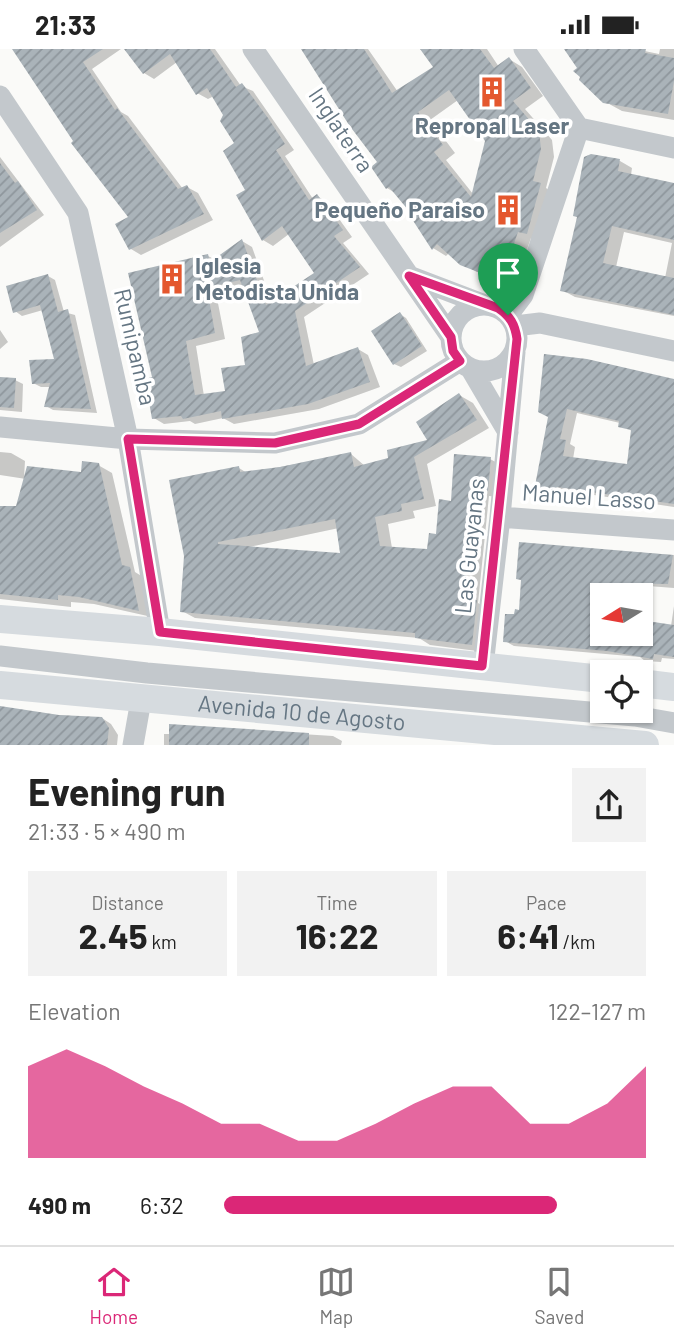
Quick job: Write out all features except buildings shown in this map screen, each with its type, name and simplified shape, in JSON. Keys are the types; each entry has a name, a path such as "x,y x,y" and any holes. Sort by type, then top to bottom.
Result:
{"main road":[{"path":"0,619 160,632 590,678"},
{"name":"Avenida 10 de Agosto","path":"0,685 645,744"},
{"path":"653,685 674,687"}],"street":[{"name":"Inglaterra","path":"253,49 451,337"},
{"path":"524,49 579,128 674,148"},
{"name":"Rumipamba","path":"0,96 78,212 128,439 160,632"},
{"path":"466,365 484,372 496,369 507,362 514,352 512,321 579,128"},
{"path":"409,276 498,308 512,321 540,323 674,351"},
{"path":"485,305 472,307 461,314 451,337 453,351 466,365 508,432"},
{"name":"Las Guayanas","path":"482,666 500,517 514,352"},
{"path":"0,427 128,439 275,443 359,424 466,365"},
{"name":"Manuel Lasso","path":"500,517 674,530"},
{"path":"0,656 161,674 635,716 674,723"},
{"path":"133,744 141,700"}],"place":[{"name":"Repropal Laser","path":"492,92"},
{"name":"Pequeño Paraiso","path":"508,210"},
{"name":"Iglesia Metodista Unida","path":"172,279"}],"route":[{"path":"409,276 498,308 508,315 515,326 517,339 482,666 160,632 128,439 275,443 359,424 422,388 460,361 453,351 451,337 409,276"}]}
